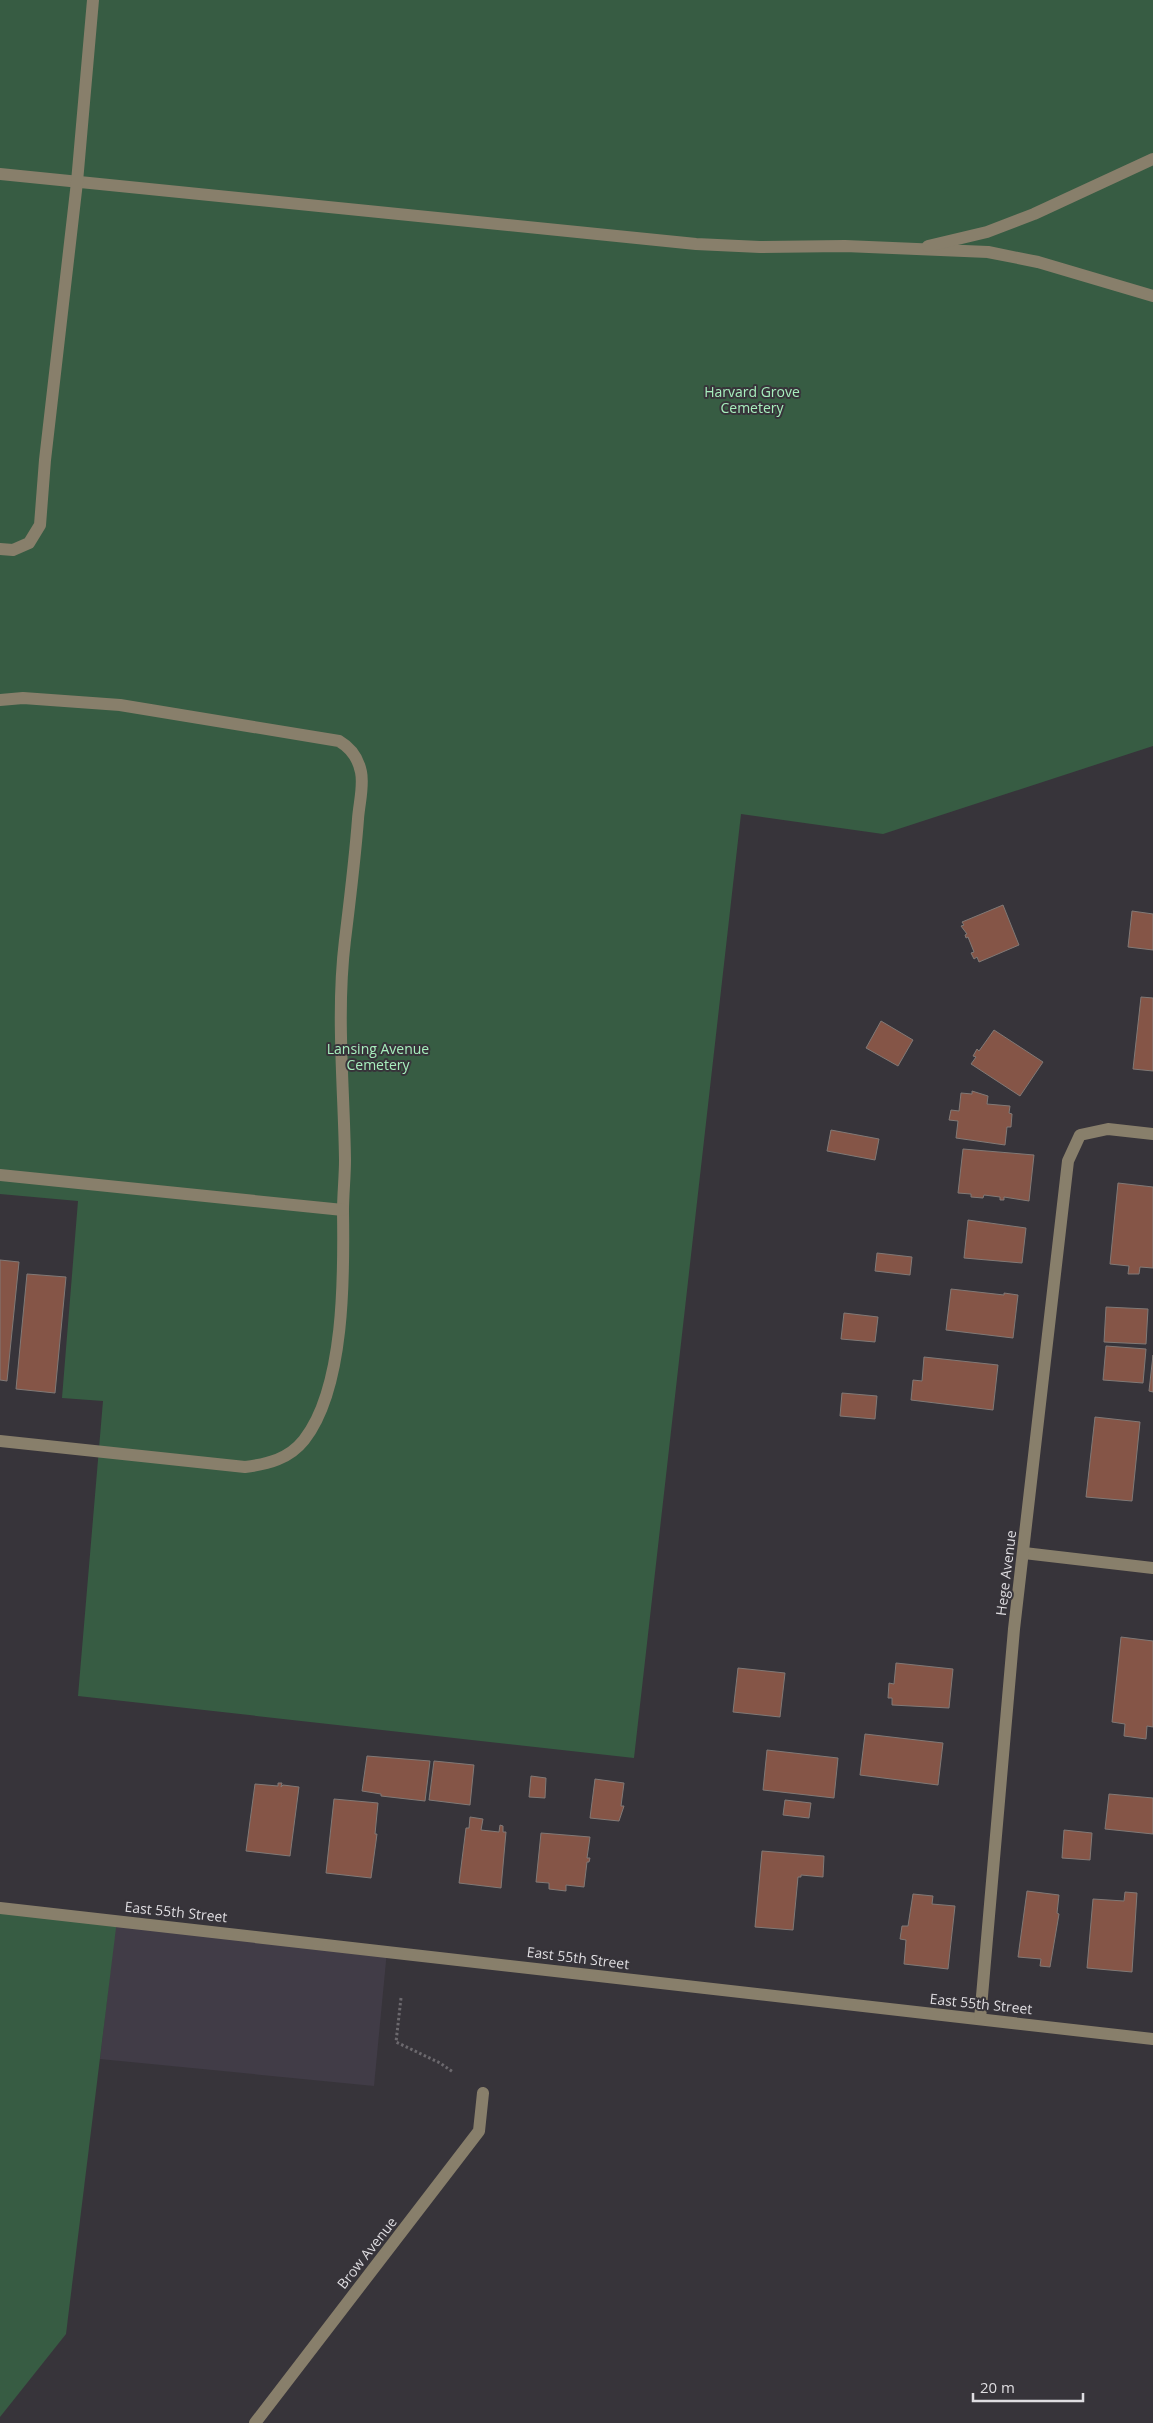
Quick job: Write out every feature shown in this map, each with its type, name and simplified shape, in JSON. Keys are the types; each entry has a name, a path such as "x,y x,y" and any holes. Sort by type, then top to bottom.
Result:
{"street":[{"path":"0,549 13,550 29,543 40,525 45,460 78,182 94,0"},
{"path":"911,250 987,232 1034,214 1153,159"},
{"path":"0,174 696,244 988,252 1030,260 1153,296"},
{"path":"0,700 23,698 120,705 339,740 350,748 357,758 361,773 342,996 341,1078 345,1160 343,1210 344,1289 339,1334 324,1399 313,1426 303,1441 277,1461 245,1467 0,1441"},
{"name":"Hege Avenue","path":"980,2019 1014,1629 1068,1160 1080,1135 1108,1130 1153,1134"},
{"path":"0,1175 343,1210"},
{"path":"1024,1553 1153,1568"},
{"name":"East 55th Street","path":"0,1908 1153,2039"},
{"name":"Brow Avenue","path":"255,2423 479,2131 483,2093"}],"path":[{"path":"401,1998 396,2042 440,2063 453,2072"}],"shaded area":[{"path":"116,1921 387,1951 374,2086 100,2059"}],"green space":[{"path":"0,0 1153,0 1153,746 883,834 741,814 634,1758 78,1696 103,1401 62,1398 78,1201 0,1194"},
{"path":"0,1907 117,1920 66,2334 0,2417"}],"building":[{"path":"1003,905 1019,945 979,962 977,957 974,959 971,953 974,952 968,937 966,938 965,935 967,934 961,926 964,925 962,922"},
{"path":"1132,911 1153,914 1153,950 1128,947"},
{"path":"1141,997 1153,998 1153,1071 1133,1069"},
{"path":"881,1021 913,1040 898,1066 866,1048"},
{"path":"994,1030 1043,1062 1020,1096 971,1064 976,1057 973,1056 977,1049 979,1051"},
{"path":"972,1091 988,1096 987,1104 1010,1106 1009,1113 1012,1114 1011,1127 1007,1127 1005,1145 956,1138 958,1121 949,1120 951,1110 959,1111 961,1093 972,1094"},
{"path":"831,1130 879,1139 875,1160 827,1151"},
{"path":"963,1149 1034,1155 1029,1201 1004,1197 1004,1200 1000,1200 1000,1197 984,1195 983,1198 971,1197 971,1194 958,1193"},
{"path":"1118,1183 1153,1187 1153,1268 1140,1267 1139,1274 1128,1274 1129,1266 1110,1264"},
{"path":"968,1220 1026,1228 1022,1263 964,1258"},
{"path":"877,1253 912,1257 910,1275 875,1271"},
{"path":"0,1260 19,1262 7,1381 0,1380"},
{"path":"27,1274 66,1277 55,1393 16,1389"},
{"path":"951,1289 1018,1295 1013,1338 946,1330"},
{"path":"1106,1307 1148,1309 1146,1344 1104,1342"},
{"path":"844,1313 878,1317 875,1342 841,1339"},
{"path":"1106,1346 1146,1349 1143,1383 1103,1380"},
{"path":"1153,1355 1153,1392 1149,1391"},
{"path":"924,1357 998,1365 993,1410 911,1400 913,1380 922,1381"},
{"path":"842,1393 877,1396 875,1419 840,1416"},
{"path":"1095,1417 1140,1422 1132,1501 1086,1497"},
{"path":"1121,1637 1153,1641 1153,1727 1147,1726 1146,1739 1124,1736 1125,1724 1112,1722"},
{"path":"896,1663 953,1669 949,1708 892,1705 892,1698 888,1698 889,1683 894,1684"},
{"path":"738,1668 785,1673 780,1717 733,1712"},
{"path":"865,1734 943,1743 938,1785 860,1775"},
{"path":"767,1750 838,1758 834,1798 763,1790"},
{"path":"367,1756 430,1761 425,1801 381,1796 381,1794 362,1791"},
{"path":"434,1761 474,1765 470,1805 429,1800"},
{"path":"531,1776 546,1778 545,1798 529,1797"},
{"path":"595,1779 624,1783 621,1806 624,1806 619,1821 590,1818"},
{"path":"278,1783 282,1783 281,1787 283,1785 299,1787 290,1856 246,1851 255,1784 278,1786"},
{"path":"1109,1794 1153,1798 1153,1834 1105,1829"},
{"path":"334,1799 378,1803 375,1834 377,1834 371,1878 326,1873"},
{"path":"785,1800 811,1803 809,1818 783,1815"},
{"path":"470,1817 483,1819 481,1830 499,1832 500,1825 503,1826 503,1832 506,1832 501,1888 459,1883 466,1828 469,1828"},
{"path":"1064,1830 1092,1833 1090,1860 1062,1858"},
{"path":"541,1833 590,1837 587,1858 590,1858 589,1862 587,1862 584,1887 566,1885 566,1891 549,1889 549,1883 536,1882"},
{"path":"762,1851 824,1856 823,1877 801,1875 801,1877 798,1877 793,1930 755,1927"},
{"path":"1027,1891 1059,1895 1057,1913 1059,1914 1050,1967 1040,1966 1041,1959 1018,1957"},
{"path":"1125,1892 1137,1893 1132,1972 1087,1968 1093,1899 1124,1901"},
{"path":"913,1894 933,1896 932,1904 955,1906 948,1969 904,1964 906,1940 900,1939 902,1926 908,1926"}],"park label":[{"name":"Harvard Grove Cemetery","path":"752,400"},
{"name":"Lansing Avenue Cemetery","path":"378,1058"}]}
